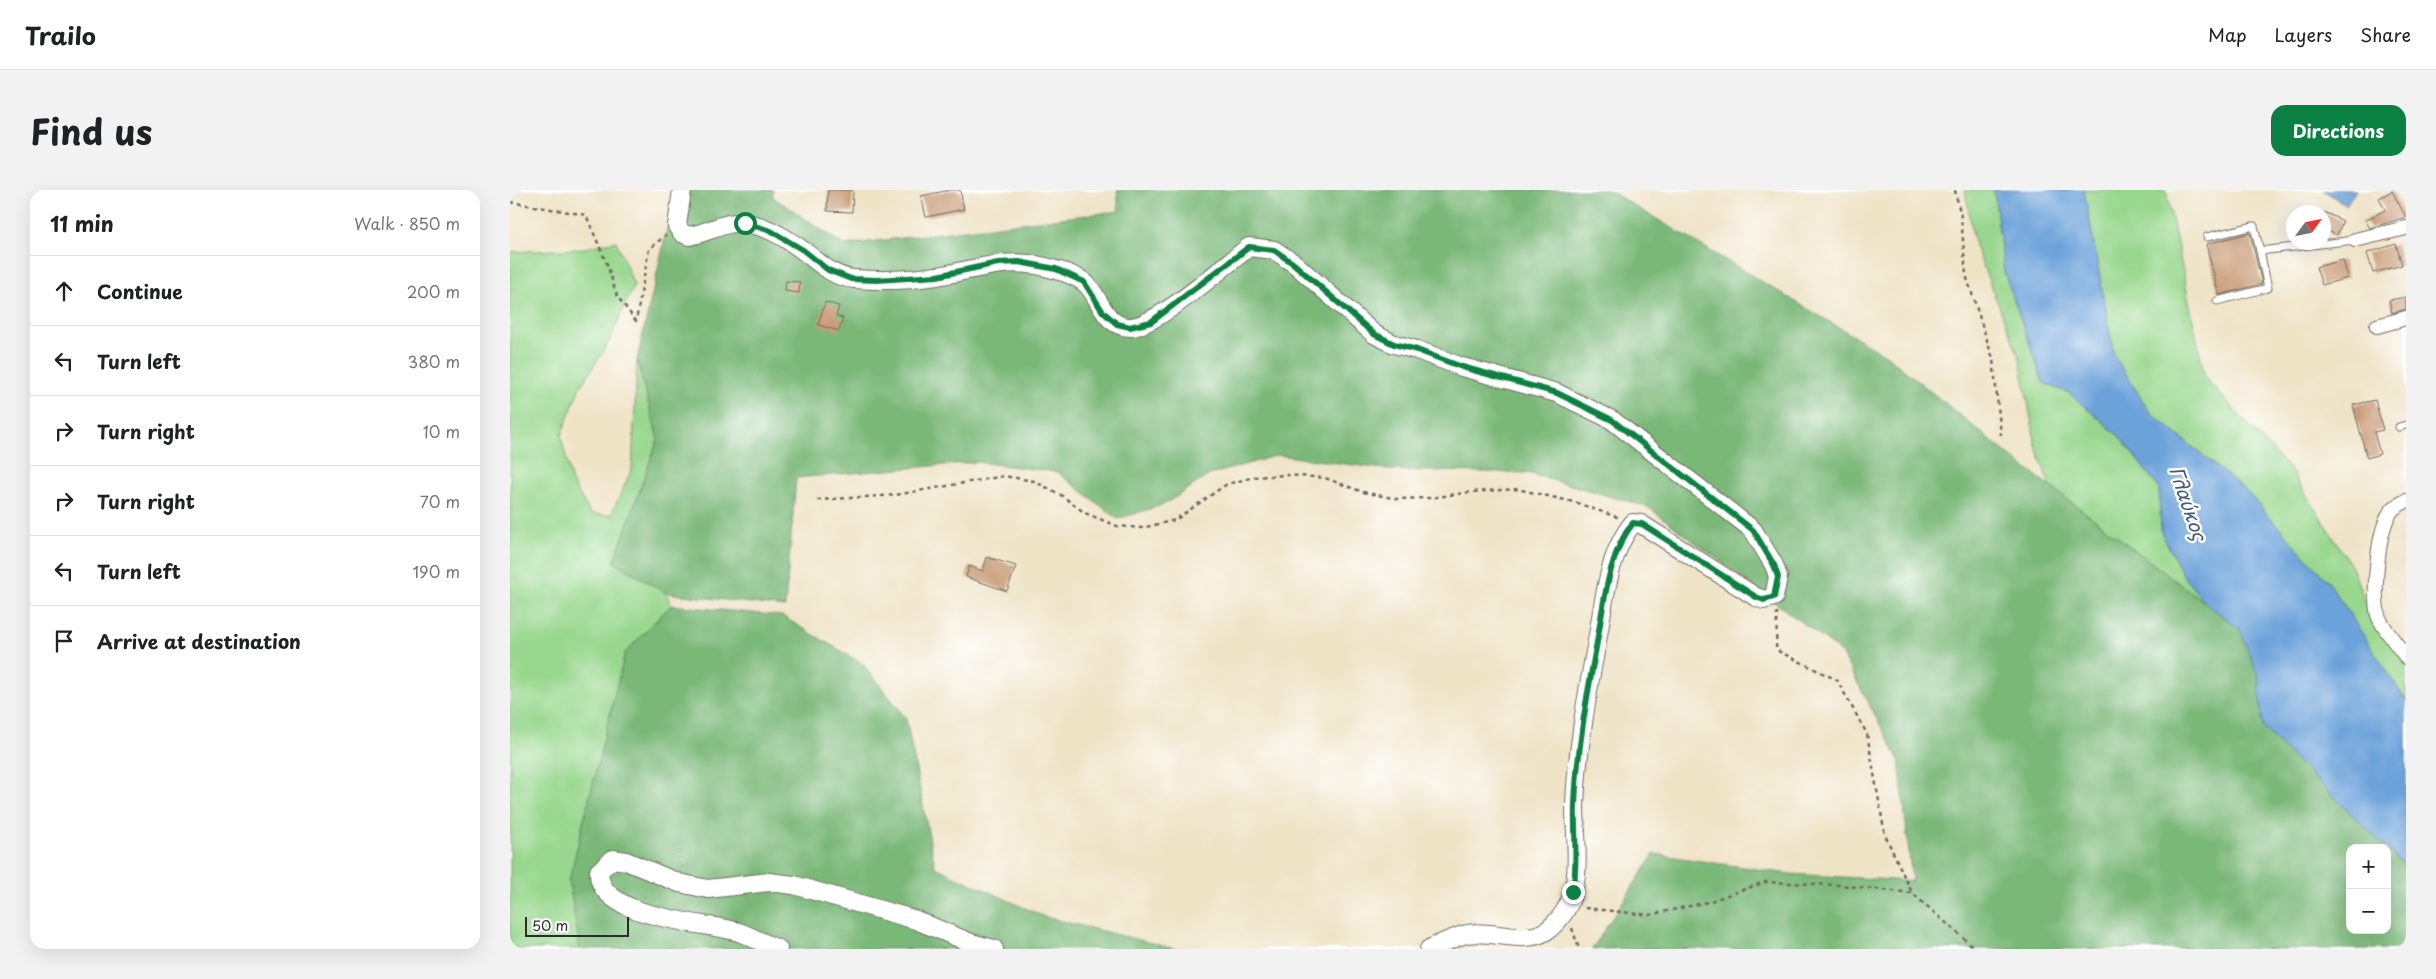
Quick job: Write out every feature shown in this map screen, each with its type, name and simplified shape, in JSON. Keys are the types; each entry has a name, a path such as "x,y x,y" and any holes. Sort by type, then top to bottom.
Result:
{"street":[{"path":"682,190 677,226 682,233 689,236 727,224 745,223 771,231 803,250 828,270 851,279 877,280 937,276 998,263 1019,262 1056,269 1084,282 1103,312 1117,324 1130,327 1151,322 1249,247 1274,250 1294,264 1374,334 1394,344 1417,350 1462,367 1557,393 1612,420 1753,530 1774,565 1778,577 1777,590 1774,597 1764,600 1756,597 1648,528 1633,523 1622,539 1612,569 1586,704 1579,754 1576,797 1576,878 1566,911 1539,935 1524,937 1468,934 1429,949"},
{"path":"2355,240 2406,228"},
{"path":"2376,326 2406,318"},
{"path":"2406,501 2393,509 2386,522 2376,580 2378,617 2406,657"},
{"path":"778,949 739,932 663,917 632,908 608,894 598,881 599,870 613,859 626,861 679,883 708,889 769,882 794,885 916,920 971,943 994,949"}],"lane":[{"path":"2207,237 2254,226 2268,288 2216,301"},
{"path":"2260,251 2355,240"}],"path":[{"path":"1955,190 1961,217 1966,275 1993,359 2001,435"},
{"path":"510,202 586,215 607,264 617,296 636,321 649,249 677,226"},
{"path":"817,500 895,495 1004,476 1034,481 1061,495 1085,513 1117,526 1142,528 1175,520 1227,484 1254,477 1287,475 1325,478 1363,492 1397,499 1430,498 1471,492 1517,489 1574,502 1633,523"},
{"path":"1777,590 1776,650 1837,680 1867,734 1885,835 1912,893 1976,949"},
{"path":"1579,949 1566,911 1588,908 1649,915 1708,902 1765,882 1839,885 1912,893"}],"green space":[{"path":"676,190 773,190 773,197 844,245 1119,211 1117,190 1608,190 1887,356 2015,460 2240,629 2258,676 2263,728 2382,844 2346,844 2346,934 2391,934 2391,853 2406,867 2406,949 1592,949 1654,854 1790,874 1912,881 1899,760 1841,652 1648,507 1527,473 1391,470 1278,455 1209,475 1165,504 1118,519 1057,472 977,462 796,478 785,607 666,593 614,562 658,439 637,360"},
{"path":"1965,190 1994,190 2004,272 2043,383 2069,393 2119,436 2159,488 2161,532 2186,580 2206,604 2050,486 2036,446 2020,359 1975,246"},
{"path":"2084,190 2166,190 2205,378 2292,472 2352,567 2367,607 2406,664 2406,701 2330,584 2247,492 2149,411 2114,355"},
{"path":"616,241 634,285 608,344 579,389 561,436 572,482 591,514 611,515 632,469 637,360 658,439 614,562 666,593 671,605 625,653 569,881 580,949 510,949 510,252 580,249"},
{"path":"671,605 782,616 863,664 906,718 935,867 1045,917 1176,949 580,949 569,881 625,653"}],"water":[{"name":"Γλαύκος","path":"1994,190 2084,190 2114,355 2149,411 2247,492 2330,584 2406,701 2406,867 2391,852 2391,844 2382,844 2263,728 2258,676 2240,629 2206,604 2186,580 2161,532 2159,488 2119,436 2069,393 2044,383 2004,272"},
{"path":"2323,190 2356,190 2346,205"}],"building":[{"path":"828,190 853,190 852,212 827,211"},
{"path":"950,190 960,190 964,209 926,217 921,196"},
{"path":"2392,191 2406,217 2370,228 2365,220 2385,210 2379,198"},
{"path":"2331,215 2343,221 2337,235 2331,232"},
{"path":"2250,233 2262,284 2219,295 2206,244"},
{"path":"2396,244 2402,265 2373,273 2367,253"},
{"path":"2343,260 2348,278 2322,285 2316,267"},
{"path":"786,281 800,282 799,293 785,291"},
{"path":"2406,297 2406,309 2392,313 2389,300"},
{"path":"825,302 839,306 836,316 843,318 839,331 818,325"},
{"path":"2375,400 2383,430 2374,432 2380,454 2367,458 2353,405"},
{"path":"987,557 1016,566 1007,591 966,577 969,566 983,571"}],"route":[{"path":"745,223 771,231 803,250 828,270 851,279 877,280 937,276 976,266 998,263 1019,262 1056,269 1084,282 1103,312 1117,324 1130,327 1151,322 1249,247 1274,250 1294,264 1374,334 1394,344 1417,350 1462,367 1557,393 1612,420 1753,530 1774,565 1778,577 1777,590 1774,597 1764,600 1756,597 1642,524 1633,523 1622,539 1612,569 1602,615 1579,754 1575,806 1576,878 1573,892"}]}
